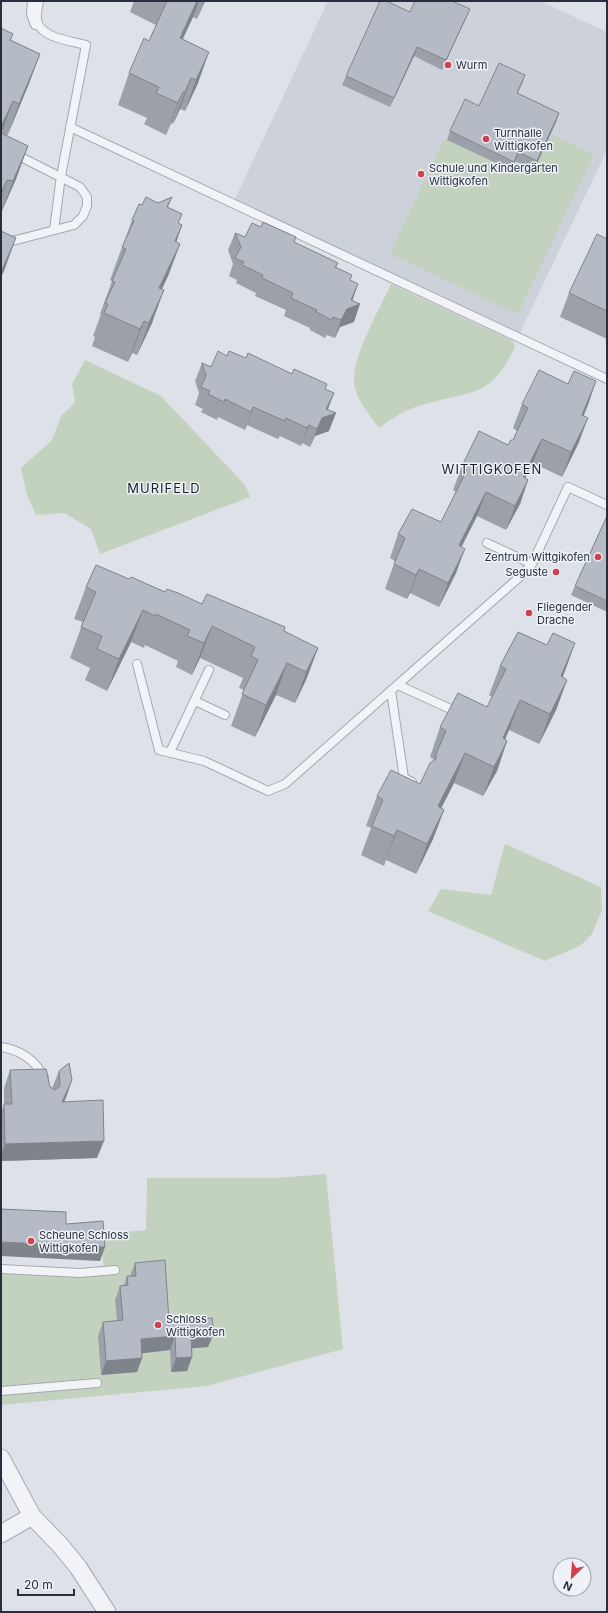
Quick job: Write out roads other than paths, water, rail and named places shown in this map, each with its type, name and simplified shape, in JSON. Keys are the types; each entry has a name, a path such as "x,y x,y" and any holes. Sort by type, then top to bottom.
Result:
{"street":[{"path":"1,1458 32,1516 60,1545 78,1567 106,1612"},
{"path":"1,1534 32,1516"}],"lane":[{"path":"32,1 31,14 35,24 44,32 86,45 61,176 54,230"},
{"path":"39,1 37,17 38,24 43,30 53,36"},
{"path":"70,127 607,379"},
{"path":"1,244 74,225 83,216 87,206 86,197 80,186 7,150"},
{"path":"137,664 159,750 204,761 268,792 285,784 523,574 532,564 568,487 607,505"},
{"path":"487,543 532,564"},
{"path":"170,752 209,670"},
{"path":"398,685 469,718"},
{"path":"391,691 404,778 420,786"},
{"path":"195,701 225,715"},
{"path":"1,1047 27,1056 41,1071 47,1083"},
{"path":"1,1269 80,1273 115,1270"},
{"path":"1,1391 97,1383"}],"place":[{"name":"Wurm","path":"448,65"},
{"name":"Turnhalle Wittigkofen","path":"486,139"},
{"name":"Schule und Kindergärten Wittigkofen","path":"421,174"},
{"name":"Zentrum Wittgikofen","path":"598,557"},
{"name":"Seguste","path":"556,572"},
{"name":"Fliegender Drache","path":"529,613"},
{"name":"Scheune Schloss Wittigkofen","path":"31,1241"},
{"name":"Schloss Wittigkofen","path":"158,1325"}],"district":[{"name":"WITTIGKOFEN","path":"492,469"},
{"name":"MURIFELD","path":"164,488"}]}
